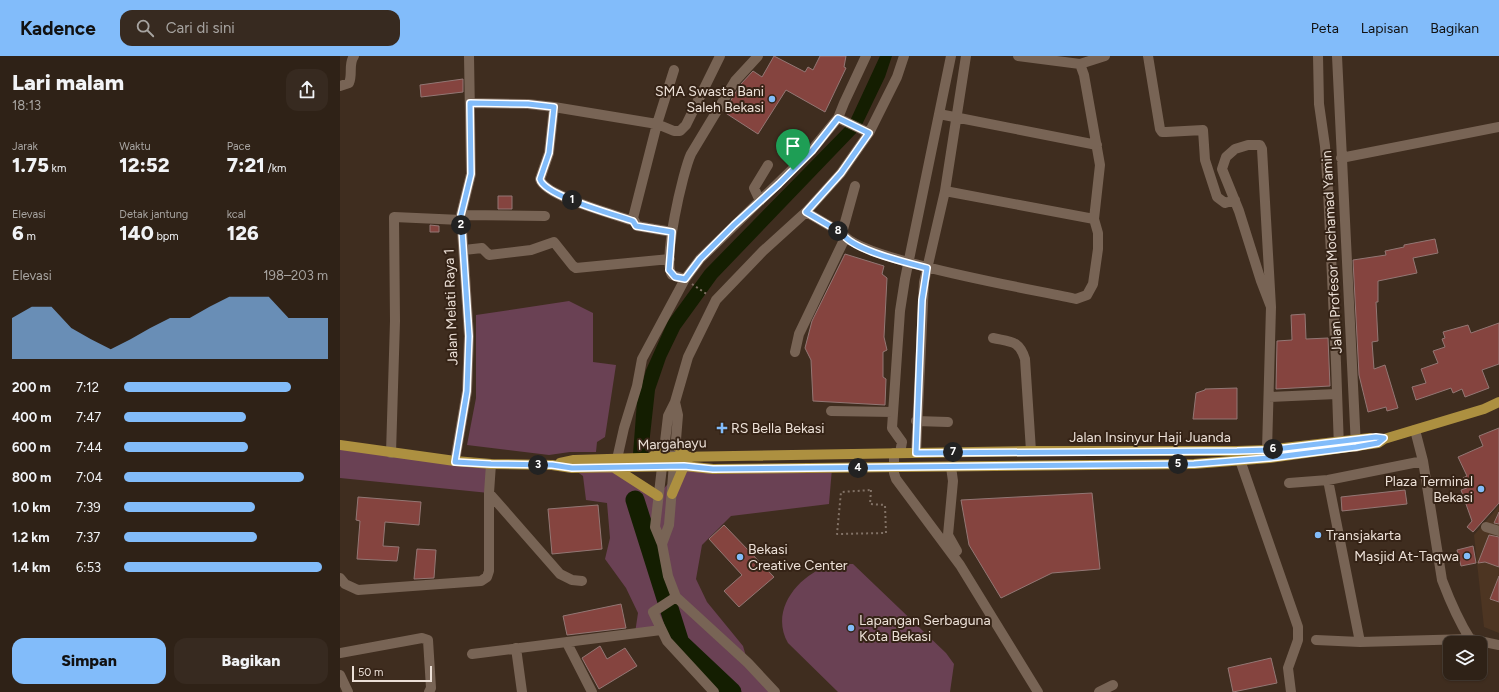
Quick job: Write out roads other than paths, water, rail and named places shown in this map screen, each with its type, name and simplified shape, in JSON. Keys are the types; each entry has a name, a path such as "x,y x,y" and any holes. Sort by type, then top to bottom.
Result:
{"main road":[{"name":"Jalan Insinyur Haji Juanda","path":"680,461 713,469 1194,464 1240,460 1268,454 1355,443 1378,443 1384,438 1484,409 1499,402"},
{"path":"340,445 455,462 552,465 572,468 615,463 680,461"},
{"path":"672,494 680,461 676,445"},
{"path":"650,459 664,446"},
{"name":"Jalan Insinyur Haji Juanda","path":"916,453 973,452 1031,446 1095,452 1268,454"},
{"path":"973,452 973,466"},
{"path":"1095,452 1095,465"},
{"path":"1194,452 1194,464"},
{"name":"Margahayu","path":"680,461 916,453"},
{"name":"Margahayu","path":"552,465 574,460 615,463 650,459 662,462"},
{"path":"615,463 658,496"}],"street":[{"path":"340,86 349,83 351,79 350,63 354,56"},
{"name":"Jalan Melati Raya 1","path":"455,462 467,391 469,336 461,218 471,174 470,56"},
{"path":"470,103 528,104 554,107 657,124 674,131 682,129 720,56"},
{"path":"685,279 675,277 670,273 672,232 683,177 691,154 735,81 758,56"},
{"path":"615,463 637,386 642,359 685,279 700,259 812,151 838,118 866,56"},
{"path":"774,692 748,663 676,597 668,576 662,544 655,527 668,416 675,402 688,357 716,300 763,251 806,212 841,173 869,133 897,77 904,56"},
{"path":"916,453 916,421 922,300 927,268 945,191 958,117 966,56"},
{"path":"1018,56 1080,64 1105,56"},
{"path":"1148,56 1160,130 1162,132 1203,130 1205,160 1217,197 1225,203 1234,200"},
{"path":"1318,56 1319,104 1325,146 1328,190 1336,363 1338,445"},
{"name":"Jalan Profesor Mochamad Yamin","path":"1336,56 1355,443"},
{"path":"950,58 900,311 892,428 902,442 897,453 894,473 896,478 960,565 1038,692"},
{"path":"806,212 868,250 909,263 1076,299 1084,297 1090,291 1098,256 1099,241 1094,219 1100,175 1097,145 1086,82 1080,64"},
{"path":"633,221 657,124 674,70"},
{"path":"554,107 549,153 540,179 542,183 558,195 633,221 636,226 672,232"},
{"path":"939,114 1097,145"},
{"path":"838,118 869,133"},
{"path":"1342,158 1499,127"},
{"path":"1268,454 1271,307 1262,149 1260,145 1242,146 1230,153 1224,160 1222,169 1271,307"},
{"path":"760,201 754,188 768,165"},
{"path":"795,352 799,334 843,236 855,186"},
{"path":"945,191 1094,219"},
{"path":"391,453 395,322 394,217 461,218 545,216"},
{"path":"464,250 482,248 490,255 531,250 554,242 576,268 670,259"},
{"path":"993,338 1015,342 1022,350 1026,359 1031,446"},
{"path":"1269,397 1336,394"},
{"path":"675,402 678,415 676,445"},
{"path":"831,411 893,412"},
{"path":"916,421 948,422"},
{"path":"1415,430 1423,461 1442,580 1456,616 1468,636"},
{"path":"1240,460 1298,627 1298,640 1288,668 1291,692"},
{"path":"1289,483 1328,480 1423,461"},
{"path":"340,578 345,584 358,590 481,581 487,577 489,571 489,493 491,464"},
{"path":"952,466 951,510 948,535 960,555 962,561 960,565"},
{"path":"1328,480 1360,642"},
{"path":"489,493 560,574 572,580 582,581"},
{"path":"662,544 669,525 672,494"},
{"path":"1486,527 1499,531"},
{"path":"676,597 653,612 666,641 714,692"},
{"path":"472,654 661,630"},
{"path":"340,652 422,638 428,640 431,688 429,692"},
{"path":"1316,640 1360,642 1443,640"},
{"path":"567,643 592,692"},
{"path":"1487,643 1499,646"},
{"path":"516,648 520,692"},
{"path":"340,675 348,692"},
{"path":"1099,692 1113,685"}],"waterway":[{"path":"635,500 680,643 732,692"}],"place":[{"name":"SMA Swasta Bani Saleh Bekasi","path":"772,99"},
{"name":"RS Bella Bekasi","path":"722,428"},
{"name":"Plaza Terminal Bekasi","path":"1481,489"},
{"name":"Transjakarta","path":"1318,535"},
{"name":"Masjid At-Taqwa","path":"1467,556"},
{"name":"Bekasi Creative Center","path":"740,557"},
{"name":"Lapangan Serbaguna Kota Bekasi","path":"851,628"}]}
